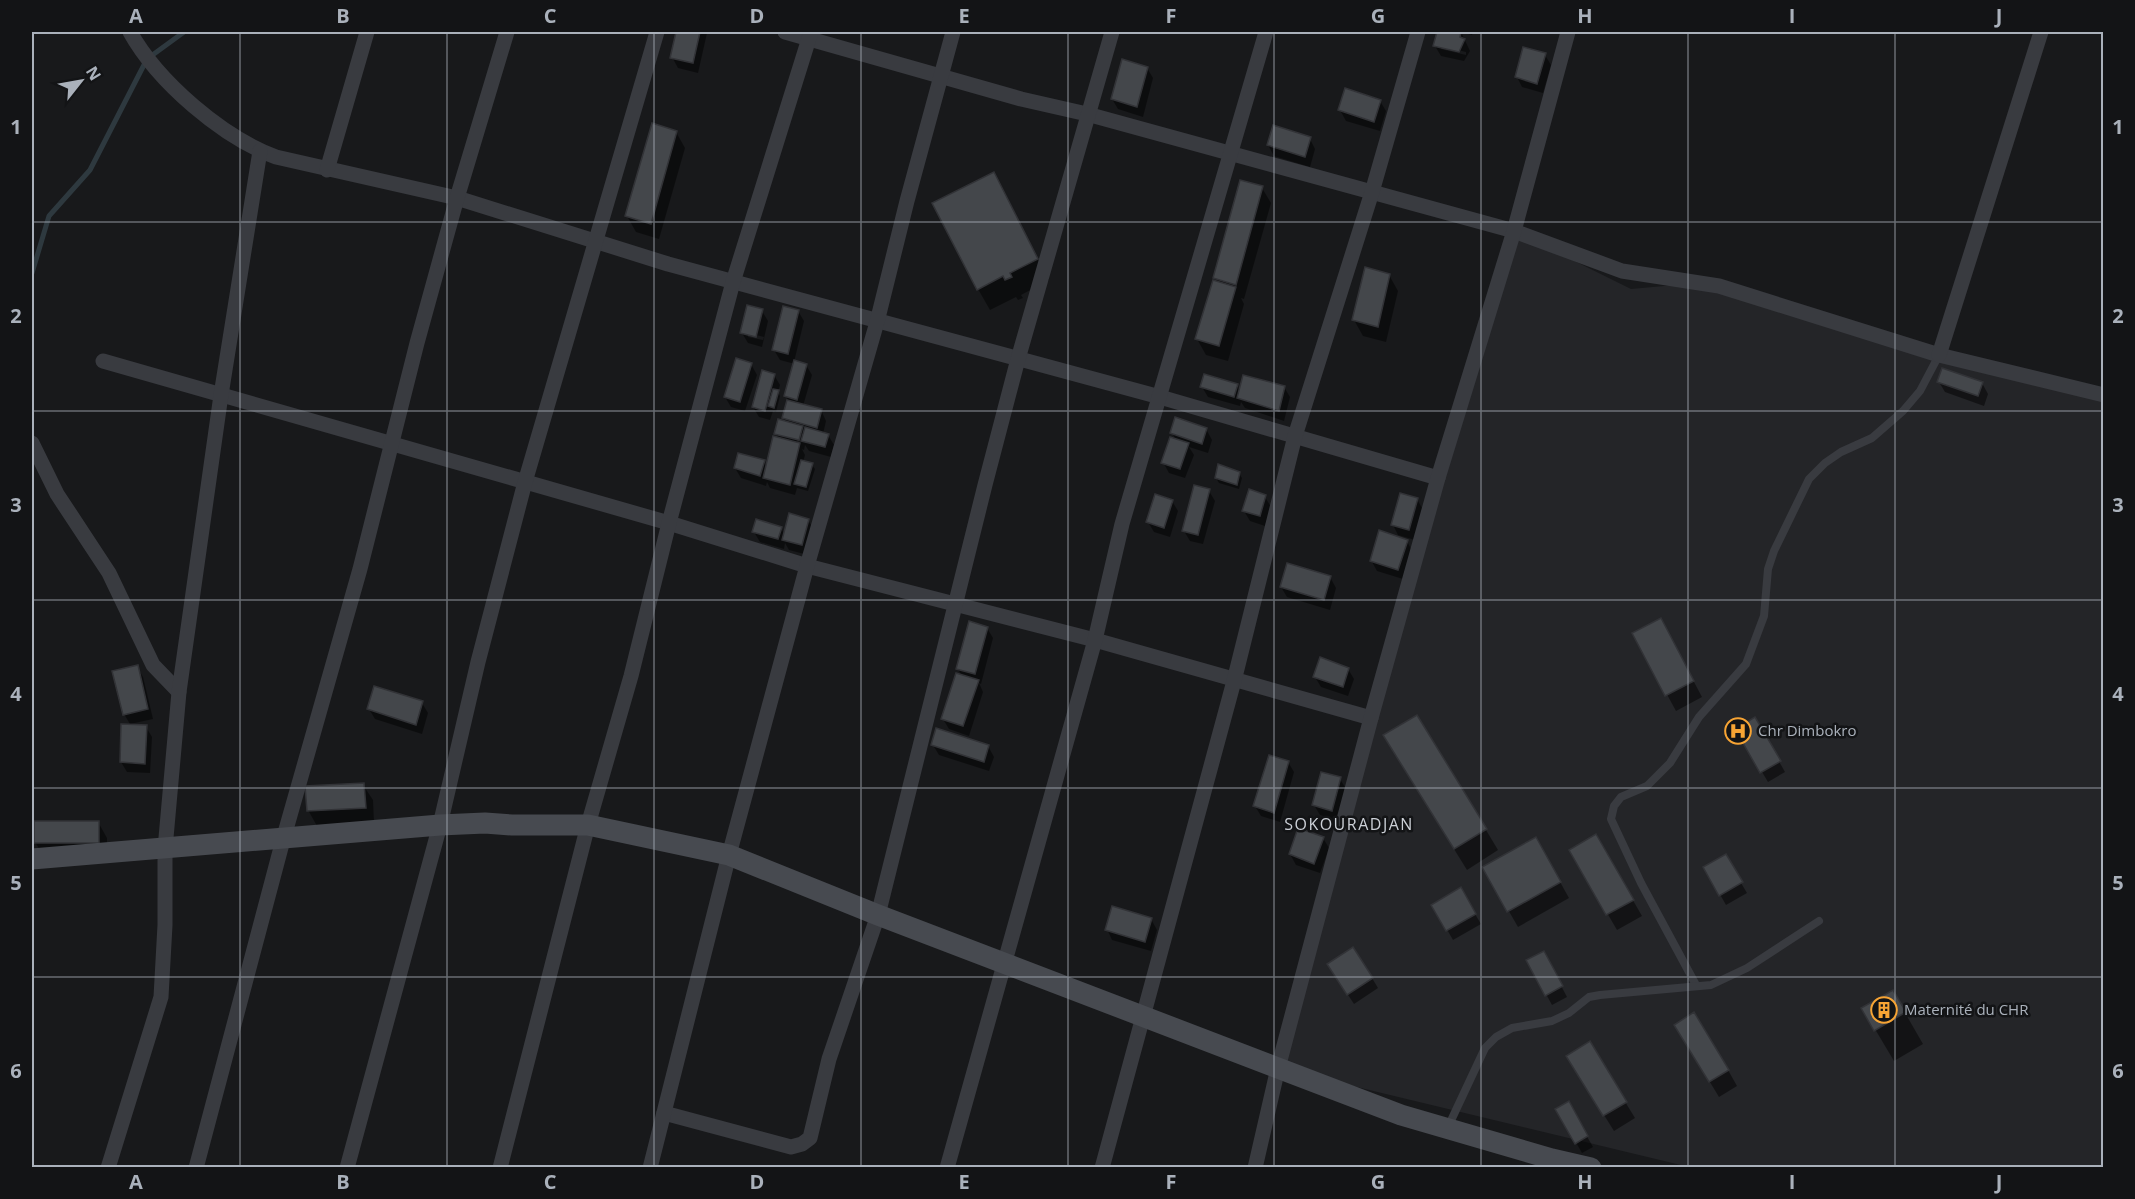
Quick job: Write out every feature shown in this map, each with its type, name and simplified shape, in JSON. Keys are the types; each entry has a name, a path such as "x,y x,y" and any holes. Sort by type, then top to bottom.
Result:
{"main road":[{"path":"32,859 283,840 440,825 485,823 588,825 729,855 878,915 1401,1115 1552,1159 1591,1167"}],"street":[{"path":"130,32 147,59 167,80 211,119 260,151 327,170 457,198 733,282 1160,396 1438,478"},
{"path":"327,170 367,32"},
{"path":"196,1167 283,840 360,569 417,343 457,198 507,32"},
{"path":"347,1167 440,825 478,662 525,482 657,32"},
{"path":"785,32 810,35 1021,99 1087,114 1514,231 1622,271 1719,286 1939,355 2103,396"},
{"path":"650,1167 729,855 807,566 877,322 953,32"},
{"path":"664,1113 791,1147 802,1144 810,1138 829,1059 878,915 1018,359 1112,32"},
{"path":"947,1167 1095,640 1122,524 1266,32"},
{"path":"1102,1167 1234,681 1296,436 1372,192 1418,32"},
{"path":"1255,1167 1278,1068 1371,718 1438,478 1514,231 1568,32"},
{"path":"1939,355 2041,32"},
{"path":"500,1167 588,825 631,676 733,282 810,35"},
{"path":"108,1167 161,997 165,924 165,849 179,692 260,151"},
{"path":"103,361 669,523 807,566 1095,640 1371,718"},
{"path":"32,443 57,494 109,573 153,664 179,692"}],"lane":[{"path":"1696,985 1646,892 1611,819 1614,806 1620,797 1647,786 1670,763 1699,717 1746,664 1764,616 1768,569 1774,551 1809,479 1825,463 1841,452 1872,438 1903,411 1920,391 1939,355"},
{"path":"1448,1129 1485,1048 1496,1037 1512,1028 1552,1021 1569,1013 1589,998 1600,995 1712,985 1726,979 1819,921"}],"shaded area":[{"name":"Chr Dimbokro","path":"1514,231 1631,289 1697,283 2103,394 2103,1167 1689,1167 1278,1068"}],"building":[{"path":"676,32 700,32 693,63 670,58"},
{"path":"1437,32 1461,32 1460,37 1465,39 1459,52 1433,46"},
{"path":"1523,47 1546,53 1537,84 1515,77"},
{"path":"1122,59 1148,67 1137,107 1111,99"},
{"path":"1345,88 1381,100 1374,122 1338,110"},
{"path":"652,123 677,131 651,224 625,216"},
{"path":"1273,125 1311,137 1305,157 1267,145"},
{"path":"994,172 1038,259 1010,273 1012,277 1005,280 1003,276 977,290 932,203"},
{"path":"1240,180 1263,186 1236,285 1213,278"},
{"path":"1365,267 1390,274 1378,327 1352,320"},
{"path":"1213,280 1236,287 1219,346 1195,339"},
{"path":"747,305 763,309 756,337 740,333"},
{"path":"783,306 799,310 788,354 772,350"},
{"path":"736,358 752,363 740,402 724,397"},
{"path":"794,360 807,364 797,400 784,396"},
{"path":"1942,368 1983,382 1978,396 1937,382"},
{"path":"762,370 775,374 765,411 752,407"},
{"path":"1204,374 1238,384 1234,397 1200,387"},
{"path":"1243,375 1285,386 1279,411 1237,398"},
{"path":"773,389 779,390 774,408 768,406"},
{"path":"787,400 822,409 817,428 782,418"},
{"path":"1175,417 1207,428 1202,444 1170,433"},
{"path":"778,419 803,426 799,440 774,434"},
{"path":"805,427 829,434 825,447 801,441"},
{"path":"773,436 800,443 790,485 763,478"},
{"path":"1170,437 1189,443 1180,469 1161,463"},
{"path":"738,453 765,460 760,476 734,468"},
{"path":"801,460 813,463 806,487 794,484"},
{"path":"1218,464 1240,472 1237,485 1215,478"},
{"path":"1194,485 1210,489 1198,535 1182,531"},
{"path":"1249,489 1266,495 1260,516 1242,511"},
{"path":"1400,493 1418,498 1409,530 1391,525"},
{"path":"1155,494 1173,500 1164,528 1146,522"},
{"path":"789,513 809,519 802,545 782,540"},
{"path":"756,519 782,527 778,539 752,532"},
{"path":"1379,530 1408,540 1398,570 1370,561"},
{"path":"1287,563 1331,576 1324,600 1280,587"},
{"path":"1661,618 1694,681 1665,696 1632,633"},
{"path":"969,621 988,627 975,674 956,669"},
{"path":"1320,657 1349,668 1343,687 1313,677"},
{"path":"138,665 148,709 123,715 112,671"},
{"path":"956,673 979,680 963,726 941,719"},
{"path":"374,686 423,701 416,725 367,709"},
{"path":"1417,715 1487,829 1454,849 1383,735"},
{"path":"1755,717 1781,761 1760,773 1735,729"},
{"path":"121,724 147,725 145,764 120,762"},
{"path":"936,728 989,745 984,762 931,745"},
{"path":"1269,755 1289,761 1274,813 1253,806"},
{"path":"1321,772 1341,777 1332,811 1312,805"},
{"path":"364,783 366,808 307,811 305,786"},
{"path":"34,821 99,821 99,843 34,843"},
{"path":"1298,828 1324,837 1314,864 1289,854"},
{"path":"1596,834 1634,900 1606,915 1569,850"},
{"path":"1536,837 1561,882 1507,912 1482,867"},
{"path":"1726,854 1743,882 1719,896 1703,867"},
{"path":"1461,887 1476,914 1446,931 1431,905"},
{"path":"1112,906 1152,918 1145,942 1105,930"},
{"path":"1353,947 1373,978 1347,995 1327,964"},
{"path":"1544,951 1563,986 1545,996 1526,960"},
{"name":"Maternité du CHR","path":"1893,990 1906,1012 1874,1031 1861,1008"},
{"path":"1694,1012 1729,1070 1709,1082 1674,1025"},
{"path":"1590,1041 1627,1102 1603,1116 1566,1056"},
{"path":"1569,1101 1588,1136 1575,1144 1555,1109"}],"waterway":[{"path":"32,273 49,216 90,170 147,59 184,32"}],"place":[{"name":"Chr Dimbokro","path":"1738,731"},
{"name":"Maternité du CHR","path":"1884,1010"}],"district":[{"name":"SOKOURADJAN","path":"1349,824"}]}
